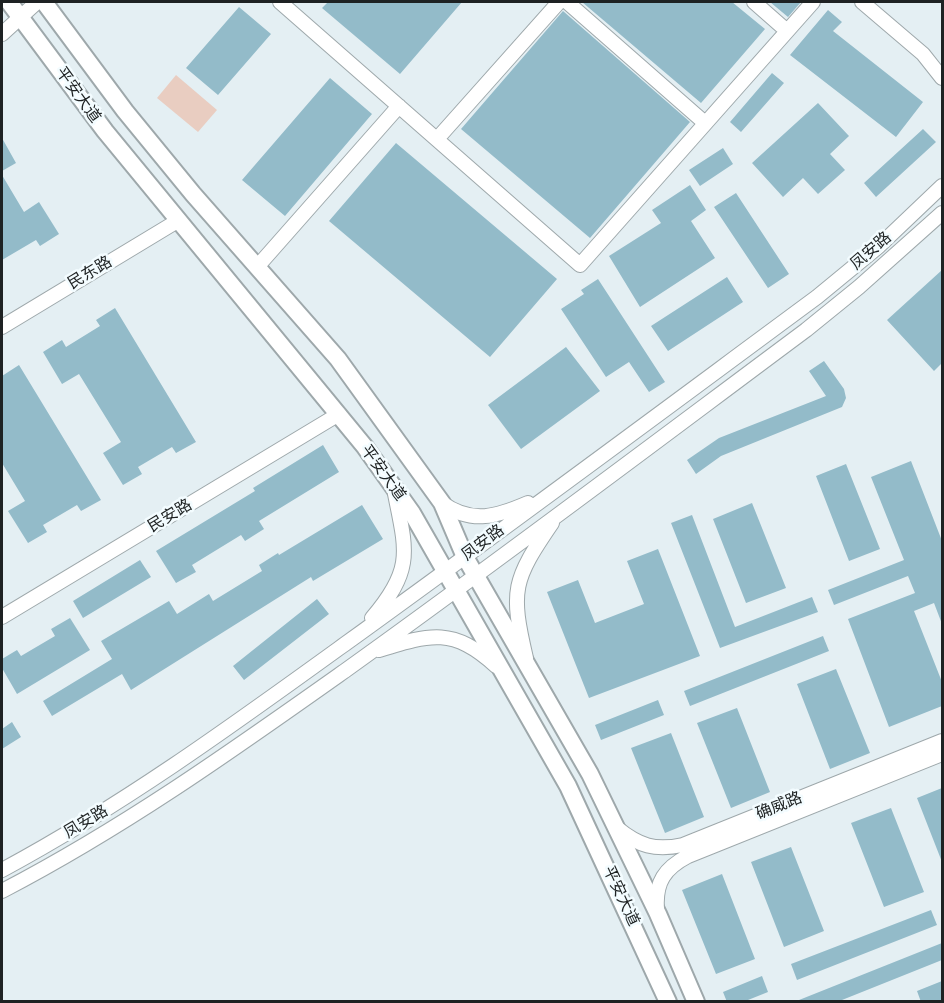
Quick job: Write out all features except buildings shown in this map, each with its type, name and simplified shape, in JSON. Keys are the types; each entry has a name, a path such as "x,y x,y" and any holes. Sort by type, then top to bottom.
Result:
{"main road":[{"name":"平安大道","path":"9,2 105,131 339,414 412,513 573,795 668,1002"},
{"name":"平安大道","path":"44,2 125,111 338,359 442,503 475,576 590,774 658,914 696,1002"}],"street":[{"path":"2,34 37,2"},
{"path":"280,2 580,264 813,2"},
{"path":"437,139 559,2"},
{"path":"567,2 705,123"},
{"path":"754,2 787,31"},
{"path":"862,2 923,54 942,78"},
{"path":"257,267 399,106"},
{"path":"925,203 942,172"},
{"name":"凤安路","path":"2,870 127,798 357,636 817,297 942,186"},
{"name":"凤安路","path":"2,891 147,809 455,591 806,330 859,287 942,213"},
{"name":"民东路","path":"2,327 179,220"},
{"name":"民安路","path":"2,618 339,414"},
{"path":"357,636 392,594 402,574 405,545 394,487"},
{"path":"442,503 458,513 485,518 504,513 550,494"},
{"path":"529,668 517,618 517,586 523,567 558,514"},
{"path":"368,653 420,638 439,636 467,643 502,672"},
{"name":"确威路","path":"617,828 633,841 648,847 664,849 682,845 942,741"},
{"name":"确威路","path":"658,914 656,893 661,877 672,864 942,754"}],"shaded area":[{"path":"176,75 217,110 198,132 157,98"}]}
